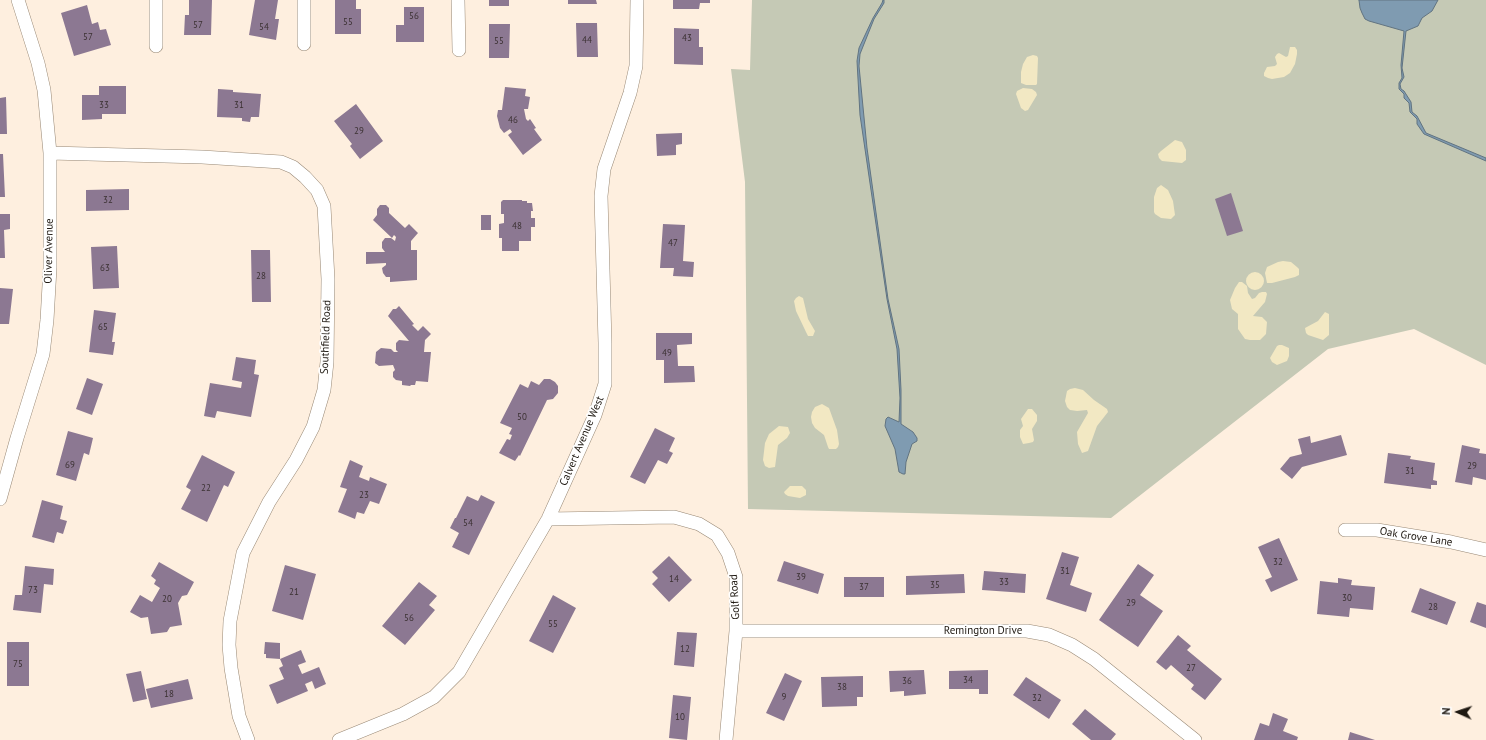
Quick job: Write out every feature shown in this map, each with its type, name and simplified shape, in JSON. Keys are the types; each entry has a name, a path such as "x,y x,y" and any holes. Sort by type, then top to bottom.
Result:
{"street":[{"name":"Oliver Avenue","path":"0,499 42,354 47,320 50,268 50,153 44,90 38,63 18,0"},
{"path":"156,0 156,46"},
{"path":"304,0 304,44"},
{"path":"458,0 459,50"},
{"name":"Calvert Avenue West","path":"339,740 403,714 434,697 459,672 548,519 595,415 605,384 601,196 604,169 630,93 636,66 637,0"},
{"name":"Southfield Road","path":"50,153 202,156 281,162 292,167 305,177 317,190 324,206 328,278 327,362 324,390 313,427 296,460 269,502 243,553 230,621 229,645 231,668 239,716 248,740"},
{"name":"Golf Road","path":"548,519 674,517 699,524 717,535 728,553 736,577 736,631 726,740"},
{"name":"Oak Grove Lane","path":"1345,530 1377,530 1451,542 1486,550"},
{"name":"Remington Drive","path":"736,631 1027,631 1049,635 1072,645 1094,659 1195,740"}],"green space":[{"path":"752,0 1486,0 1486,365 1414,329 1328,349 1111,518 748,509 745,182 731,69 750,70"}],"sand":[{"path":"1290,47 1295,47 1297,54 1295,64 1290,73 1284,77 1272,79 1264,76 1267,67 1275,66 1277,64 1275,57 1277,54 1279,53 1286,57 1288,56"},
{"path":"1033,55 1037,56 1038,58 1037,84 1026,85 1021,83 1021,72 1027,57"},
{"path":"1023,88 1032,89 1037,95 1028,110 1025,111 1021,108 1016,94 1017,91"},
{"path":"1175,140 1182,142 1186,150 1186,160 1182,163 1162,161 1158,154"},
{"path":"1161,185 1168,190 1173,201 1175,215 1171,219 1161,218 1154,212 1154,197 1157,188"},
{"path":"1283,261 1291,262 1297,267 1299,269 1299,275 1272,283 1267,283 1265,273 1267,267"},
{"path":"1255,272 1261,275 1264,281 1261,287 1255,290 1249,287 1246,281 1249,275"},
{"path":"1239,282 1242,282 1247,286 1248,293 1252,299 1262,292 1266,292 1267,294 1265,302 1253,316 1262,317 1267,322 1266,334 1260,340 1245,339 1238,329 1238,314 1232,309 1230,300"},
{"path":"799,296 803,298 808,319 815,331 813,336 808,336 796,311 794,301"},
{"path":"1325,312 1329,314 1329,335 1323,340 1308,335 1305,328 1318,321"},
{"path":"1279,345 1289,348 1289,356 1287,361 1277,365 1272,362 1270,358"},
{"path":"1075,388 1083,390 1107,409 1108,412 1097,426 1088,451 1082,453 1078,444 1077,432 1088,413 1087,410 1070,410 1065,401 1067,391"},
{"path":"822,404 829,408 837,430 839,444 836,449 829,449 824,435 815,428 812,423 812,412 815,407"},
{"path":"1028,409 1032,409 1037,415 1037,421 1032,429 1033,442 1023,444 1020,437 1020,430 1023,426 1021,419"},
{"path":"779,426 788,427 790,433 787,438 778,445 775,467 769,468 765,466 763,460 765,443 769,434"},
{"path":"790,486 802,486 806,490 806,495 800,498 788,496 784,492"}],"water":[{"path":"883,0 884,3 874,19 860,54 859,66 867,148 888,299 899,349 901,424 913,432 917,438 917,441 912,444 906,462 905,474 899,472 895,449 885,426 886,419 888,417 899,422 900,398 897,349 887,299 860,115 857,61 859,48"},
{"path":"1359,0 1438,0 1432,11 1422,18 1418,26 1406,31 1402,68 1404,77 1400,84 1401,89 1411,102 1412,112 1417,116 1426,133 1486,158 1486,161 1424,134 1417,124 1417,119 1410,112 1409,103 1404,98 1404,94 1399,89 1399,83 1402,78 1401,65 1404,31 1365,19 1360,8"}],"building":[{"path":"189,0 212,0 211,35 184,35 185,15 189,15"},
{"path":"255,0 278,0 275,19 279,19 276,40 249,35"},
{"path":"335,0 356,0 356,9 361,9 361,34 335,34"},
{"path":"489,0 509,0 509,6 489,6"},
{"path":"568,0 596,0 597,4 568,4"},
{"path":"673,0 710,0 710,3 700,3 699,9 673,9"},
{"path":"87,5 92,24 98,22 100,30 106,29 111,45 74,56 61,13"},
{"path":"404,7 424,7 424,42 396,42 396,25 404,25"},
{"path":"576,23 597,23 598,57 577,57"},
{"path":"489,24 510,24 509,58 489,58"},
{"path":"674,28 699,29 699,47 703,47 703,65 674,64"},
{"path":"99,86 126,86 126,114 102,114 102,119 82,120 82,95 99,95"},
{"path":"505,87 526,89 525,96 530,97 528,109 524,109 526,119 528,121 530,119 536,128 534,129 542,140 523,155 508,135 512,132 510,129 504,133 500,128 497,116 498,110 502,110"},
{"path":"218,89 233,90 233,92 261,94 259,117 251,117 250,122 242,121 242,118 217,117"},
{"path":"6,97 7,134 0,134 0,98"},
{"path":"356,104 383,141 360,159 350,146 352,144 334,121"},
{"path":"682,133 682,144 676,145 676,155 657,156 656,134"},
{"path":"0,154 3,154 5,197 0,197"},
{"path":"129,189 129,210 86,211 86,190"},
{"path":"1231,193 1243,231 1227,236 1215,199"},
{"path":"503,200 522,200 527,201 527,203 532,203 533,211 531,211 531,218 535,218 535,227 531,227 531,241 519,241 519,251 502,251 502,238 499,238 499,224 504,223 504,214 501,214 501,202"},
{"path":"380,205 386,205 389,208 389,213 405,228 409,224 418,233 411,241 411,250 417,250 417,280 390,282 390,277 386,277 383,273 382,268 386,265 386,263 366,264 366,252 385,252 382,248 382,242 385,238 391,238 395,241 396,237 394,235 392,238 373,220 377,215 377,209"},
{"path":"0,214 10,214 10,229 4,230 5,258 0,258"},
{"path":"481,215 491,215 491,230 481,230"},
{"path":"663,224 685,225 683,261 694,262 693,277 673,276 674,268 660,268"},
{"path":"117,246 119,288 93,289 91,247"},
{"path":"251,250 270,250 271,302 252,302"},
{"path":"0,288 13,289 9,324 0,324"},
{"path":"399,306 418,331 423,326 431,334 425,340 424,352 431,352 428,382 416,381 415,385 402,385 402,381 396,380 393,377 393,372 395,370 393,365 379,366 375,363 376,352 381,348 391,349 394,352 398,352 396,350 396,343 399,340 409,341 388,316 393,309 396,309"},
{"path":"94,310 116,313 112,342 115,342 113,355 89,352"},
{"path":"656,333 692,333 692,344 677,345 678,366 694,366 695,382 664,383 664,360 656,360"},
{"path":"236,357 256,360 254,374 259,375 251,417 217,411 215,418 204,416 210,383 241,388 242,382 232,380"},
{"path":"87,378 103,384 92,415 76,409"},
{"path":"544,379 550,379 555,382 558,386 558,393 553,399 547,400 520,456 519,455 515,461 499,453 507,439 510,440 512,435 509,434 512,428 500,423 520,384 528,388 531,381 539,385"},
{"path":"655,428 675,438 669,451 673,453 667,464 658,460 645,484 630,477"},
{"path":"68,431 93,438 89,455 84,453 76,481 56,475"},
{"path":"1341,435 1347,455 1302,467 1292,479 1280,469 1290,457 1302,454 1298,439 1310,436 1311,443"},
{"path":"1462,445 1480,449 1479,453 1486,454 1486,480 1473,477 1472,485 1455,482"},
{"path":"1388,453 1411,456 1410,459 1435,463 1433,480 1437,481 1437,485 1431,485 1431,489 1384,483"},
{"path":"202,455 235,472 228,487 224,485 207,522 181,509 191,490 186,487"},
{"path":"350,460 363,466 359,477 369,481 370,477 387,484 379,504 370,501 364,514 357,512 355,519 338,512 347,489 340,487"},
{"path":"481,495 495,502 469,555 452,547 459,533 450,528 467,496 478,501"},
{"path":"42,500 63,506 60,519 67,521 63,534 57,532 54,543 32,537"},
{"path":"1279,538 1298,580 1271,592 1265,580 1272,577 1258,547"},
{"path":"1062,552 1079,557 1070,585 1092,593 1086,612 1046,599"},
{"path":"669,556 692,580 669,602 652,584 658,578 652,572"},
{"path":"784,561 824,574 818,594 777,581"},
{"path":"159,562 194,582 187,595 182,596 178,603 182,625 170,627 167,632 151,634 148,617 141,618 130,612 140,595 152,602 160,588 154,584 156,580 151,576"},
{"path":"1138,564 1154,575 1140,595 1163,611 1138,647 1099,620"},
{"path":"285,565 316,574 303,620 272,611"},
{"path":"25,566 54,569 53,585 44,584 41,613 13,610 15,595 22,595"},
{"path":"984,571 1026,574 1025,593 982,590"},
{"path":"964,574 965,593 906,595 906,576"},
{"path":"844,577 884,577 884,597 844,597"},
{"path":"1338,578 1352,580 1351,585 1375,587 1373,610 1350,608 1349,617 1317,614 1320,581 1338,583"},
{"path":"419,582 437,596 429,605 435,610 405,645 382,626"},
{"path":"1420,588 1456,602 1447,625 1411,612"},
{"path":"553,595 576,608 553,653 529,641"},
{"path":"1477,602 1486,605 1486,628 1470,622"},
{"path":"677,632 697,633 694,667 674,665"},
{"path":"1178,635 1191,646 1187,650 1222,679 1205,700 1191,689 1194,685 1171,665 1166,670 1156,662"},
{"path":"7,642 29,642 29,686 7,686"},
{"path":"265,642 280,643 280,659 266,658 266,654 264,654"},
{"path":"301,650 306,662 298,665 302,674 319,667 326,684 315,689 312,681 305,684 308,691 277,704 269,685 284,679 279,668 283,666 280,659"},
{"path":"924,670 926,694 904,696 904,691 890,692 889,671"},
{"path":"988,670 988,694 979,694 979,689 949,689 949,671"},
{"path":"141,671 147,699 133,702 126,674"},
{"path":"785,673 802,681 784,721 766,713"},
{"path":"863,676 863,697 857,697 857,706 822,707 821,677"},
{"path":"1026,677 1061,700 1049,719 1013,695"},
{"path":"188,679 193,699 151,708 146,689"},
{"path":"673,695 691,697 687,740 669,738"},
{"path":"1085,709 1116,734 1111,740 1091,740 1072,724"},
{"path":"1273,713 1288,719 1283,731 1298,737 1297,740 1254,740 1260,723 1269,726"},
{"path":"1350,732 1375,740 1348,740"}]}
